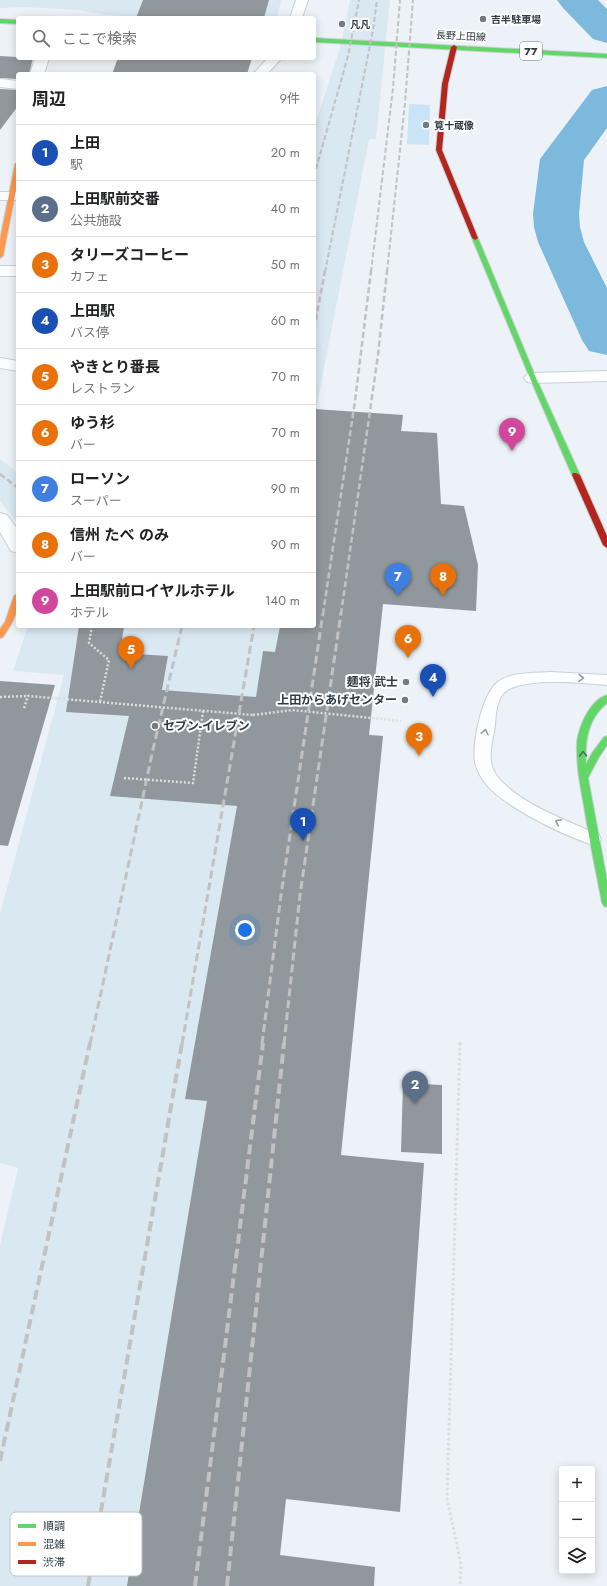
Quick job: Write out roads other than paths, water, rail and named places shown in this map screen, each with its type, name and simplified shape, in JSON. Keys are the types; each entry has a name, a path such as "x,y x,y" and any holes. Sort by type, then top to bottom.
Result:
{"street":[{"path":"297,16 302,0"},
{"path":"0,21 16,22"},
{"name":"長野上田線","path":"316,40 607,56"},
{"path":"454,47 445,84 439,150 532,378 607,545"},
{"path":"38,72 41,60"},
{"path":"262,72 273,60"},
{"path":"0,83 16,85"},
{"path":"0,256 10,196 16,172"},
{"path":"0,270 16,271"},
{"path":"0,364 16,366"},
{"path":"532,378 607,376"},
{"path":"0,519 16,543"},
{"path":"0,635 9,622 16,602"},
{"path":"607,698 592,713 587,721 583,732 582,744 584,778 593,840 607,903"},
{"path":"584,778 595,755 607,740"}],"lane":[{"path":"593,840 527,806 501,790 485,770 481,756 491,707 498,690 503,686 512,681 528,678 578,678 607,680"}],"waterway":[{"path":"576,0 607,31"},
{"path":"607,99 562,159 556,214 557,227 561,242 607,340"}],"railway":[{"path":"316,169 348,56 359,0"},
{"path":"325,272 373,30 377,0"},
{"path":"371,272 393,88 400,0"},
{"path":"387,272 405,103 413,0"},
{"path":"316,318 325,271"},
{"path":"323,614 355,401 371,271"},
{"path":"341,614 378,355 387,271"},
{"path":"0,474 16,486"},
{"path":"262,1044 281,895 323,613"},
{"path":"284,1044 300,895 341,613"},
{"path":"90,1044 154,745 182,628"},
{"path":"182,1044 254,628"},
{"path":"0,1461 90,1043"},
{"path":"101,1512 182,1043"},
{"path":"195,1586 263,1043"},
{"path":"227,1586 284,1043"},
{"path":"88,1586 90,1576"}],"place":[{"name":"吉半駐車場","path":"483,19"},
{"name":"凡凡","path":"342,24"},
{"name":"筧十蔵像","path":"426,125"},
{"name":"上田駅前ロイヤルホテル","path":"512,451"},
{"name":"ローソン","path":"398,596"},
{"name":"信州 たべ のみ","path":"443,596"},
{"name":"ゆう杉","path":"408,658"},
{"name":"やきとり番長","path":"131,669"},
{"name":"麺将 武士","path":"406,682"},
{"name":"上田駅","path":"433,697"},
{"name":"上田からあげセンター","path":"405,700"},
{"name":"セブン-イレブン","path":"155,726"},
{"name":"タリーズコーヒー","path":"419,756"},
{"name":"上田","path":"303,841"},
{"name":"上田駅前交番","path":"415,1104"}]}
